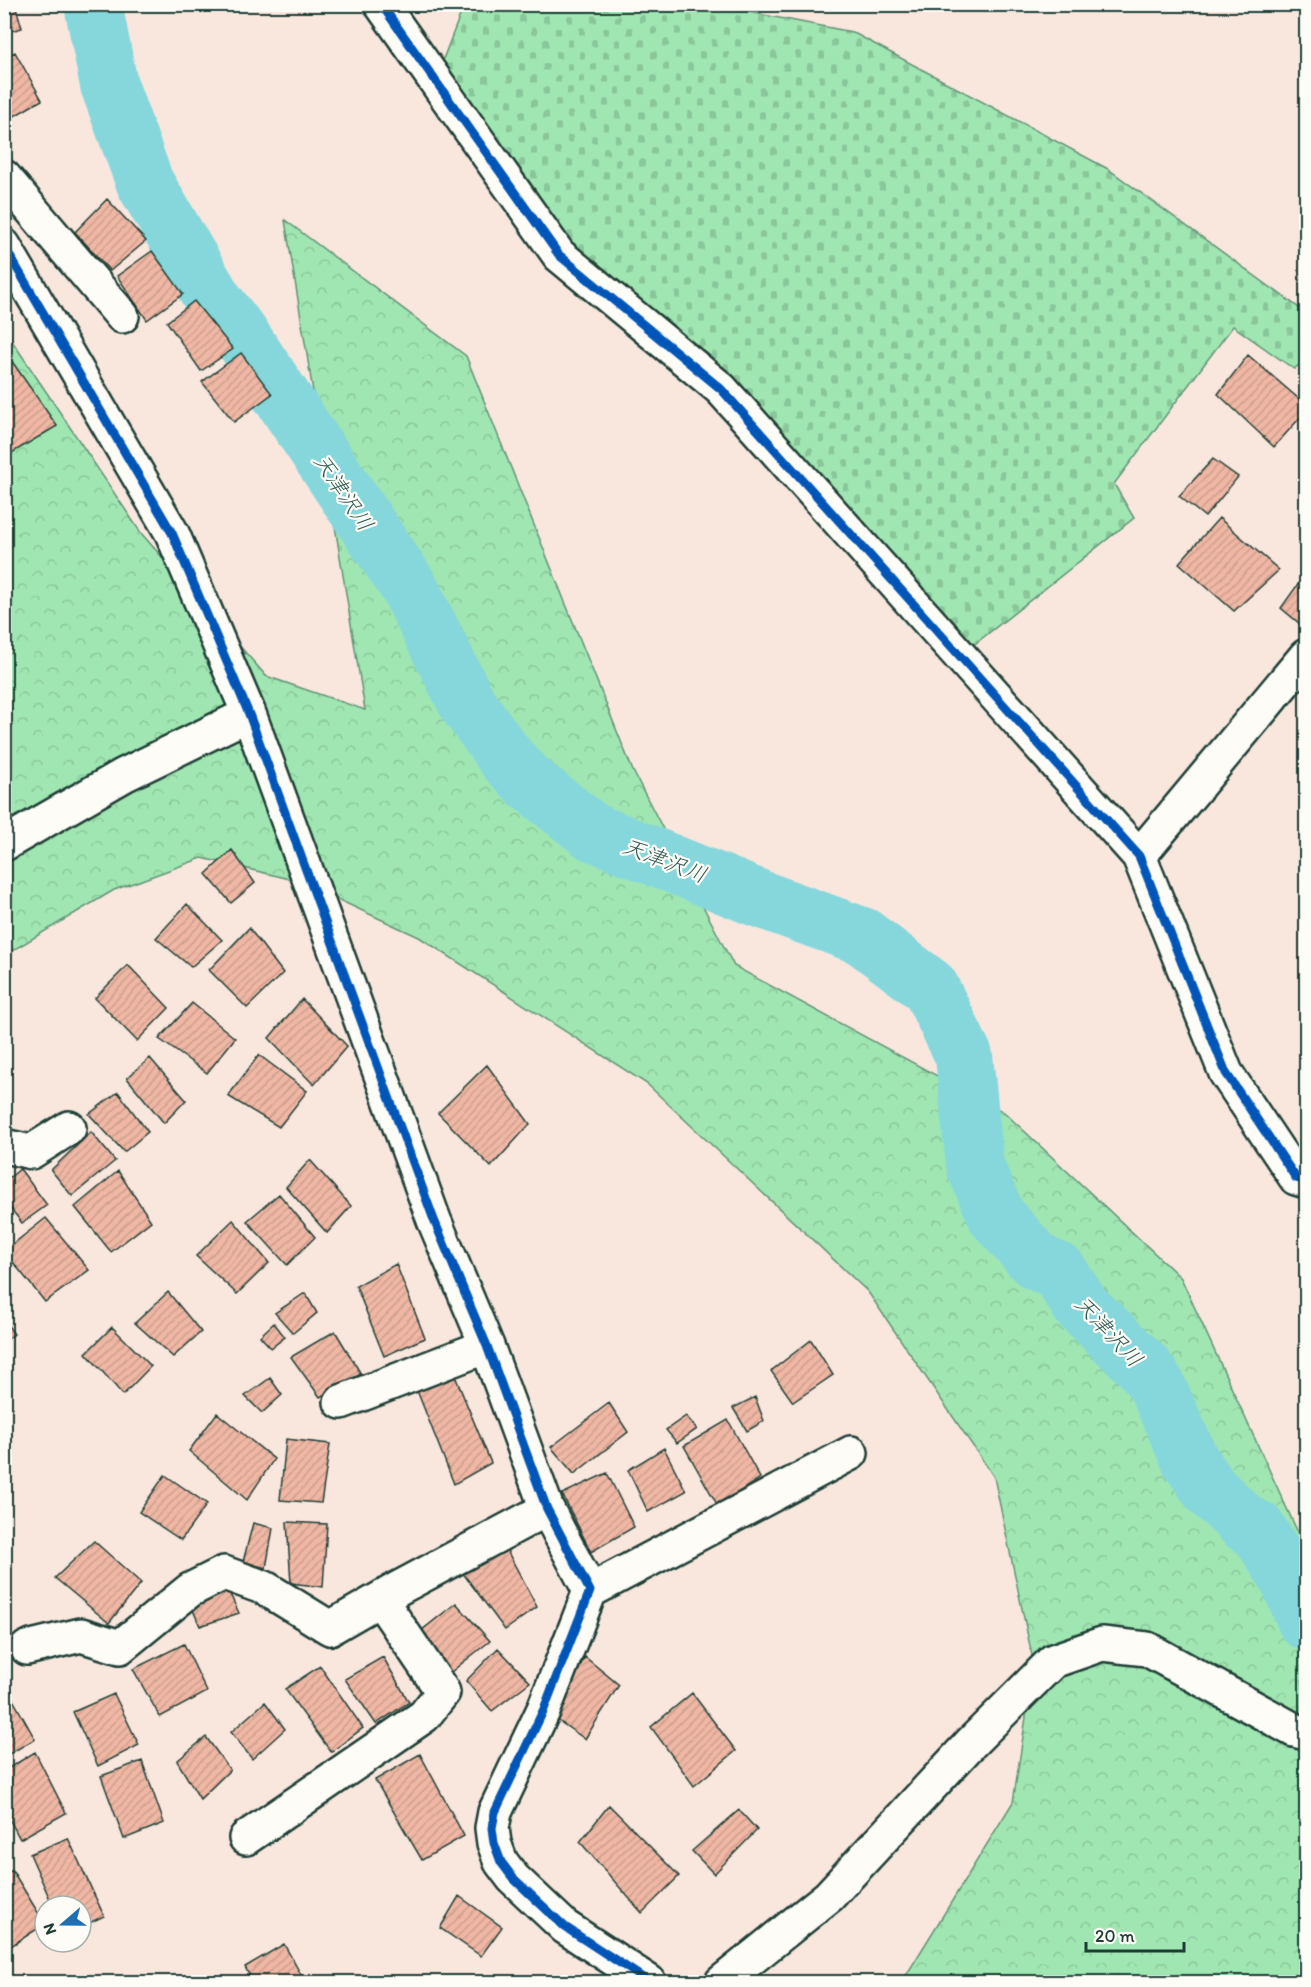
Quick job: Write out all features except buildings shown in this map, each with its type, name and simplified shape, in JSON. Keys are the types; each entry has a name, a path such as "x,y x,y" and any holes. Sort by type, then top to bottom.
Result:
{"street":[{"path":"381,4 559,255 721,389 1139,856 1226,1073 1296,1178 1306,1181"},
{"path":"4,177 122,316"},
{"path":"4,246 172,533 249,714 434,1220 487,1346 546,1509 590,1591"},
{"path":"1139,856 1306,656"},
{"path":"4,844 124,775 249,714"},
{"path":"4,1146 31,1152 69,1128"},
{"path":"341,1402 487,1346"},
{"path":"649,1983 565,1927 513,1878 501,1862 494,1843 492,1828 495,1812 544,1709 590,1591 851,1453"},
{"path":"27,1647 81,1635 120,1647 190,1590 224,1573 265,1588 330,1628 546,1509"},
{"path":"246,1838 424,1716 443,1692 380,1599"},
{"path":"722,1983 829,1896 971,1743 1053,1661 1102,1644 1147,1649 1300,1731"}],"green space":[{"path":"464,5 713,5 852,32 1108,169 1306,313 1306,359 1294,369 1233,326 1114,484 1134,518 971,647 677,328 574,251 440,67"},
{"path":"285,220 466,356 633,771 734,966 1004,1112 1181,1278 1306,1550 1306,1982 902,1982 1013,1802 1034,1665 994,1477 868,1292 647,1084 419,937 298,881 202,858 114,890 5,955 4,329 141,533 266,676 365,710"}],"waterway":[{"name":"天津沢川","path":"93,4 109,85 145,183 213,299 244,340 409,587 468,705 507,759 530,783 593,832 760,899 862,936 930,987 964,1056 975,1166 997,1217 1036,1261 1059,1272 1082,1307 1143,1366 1156,1384 1191,1462 1211,1491 1246,1524 1257,1529 1288,1577 1306,1621"}],"cycle path":[{"path":"381,4 559,255 721,389 1139,856 1226,1073 1296,1178 1306,1181"},
{"path":"4,246 172,533 249,714 434,1220 487,1346 547,1509 590,1591 544,1709 495,1812 492,1828 494,1843 501,1862 513,1878 565,1927 649,1982"}]}
